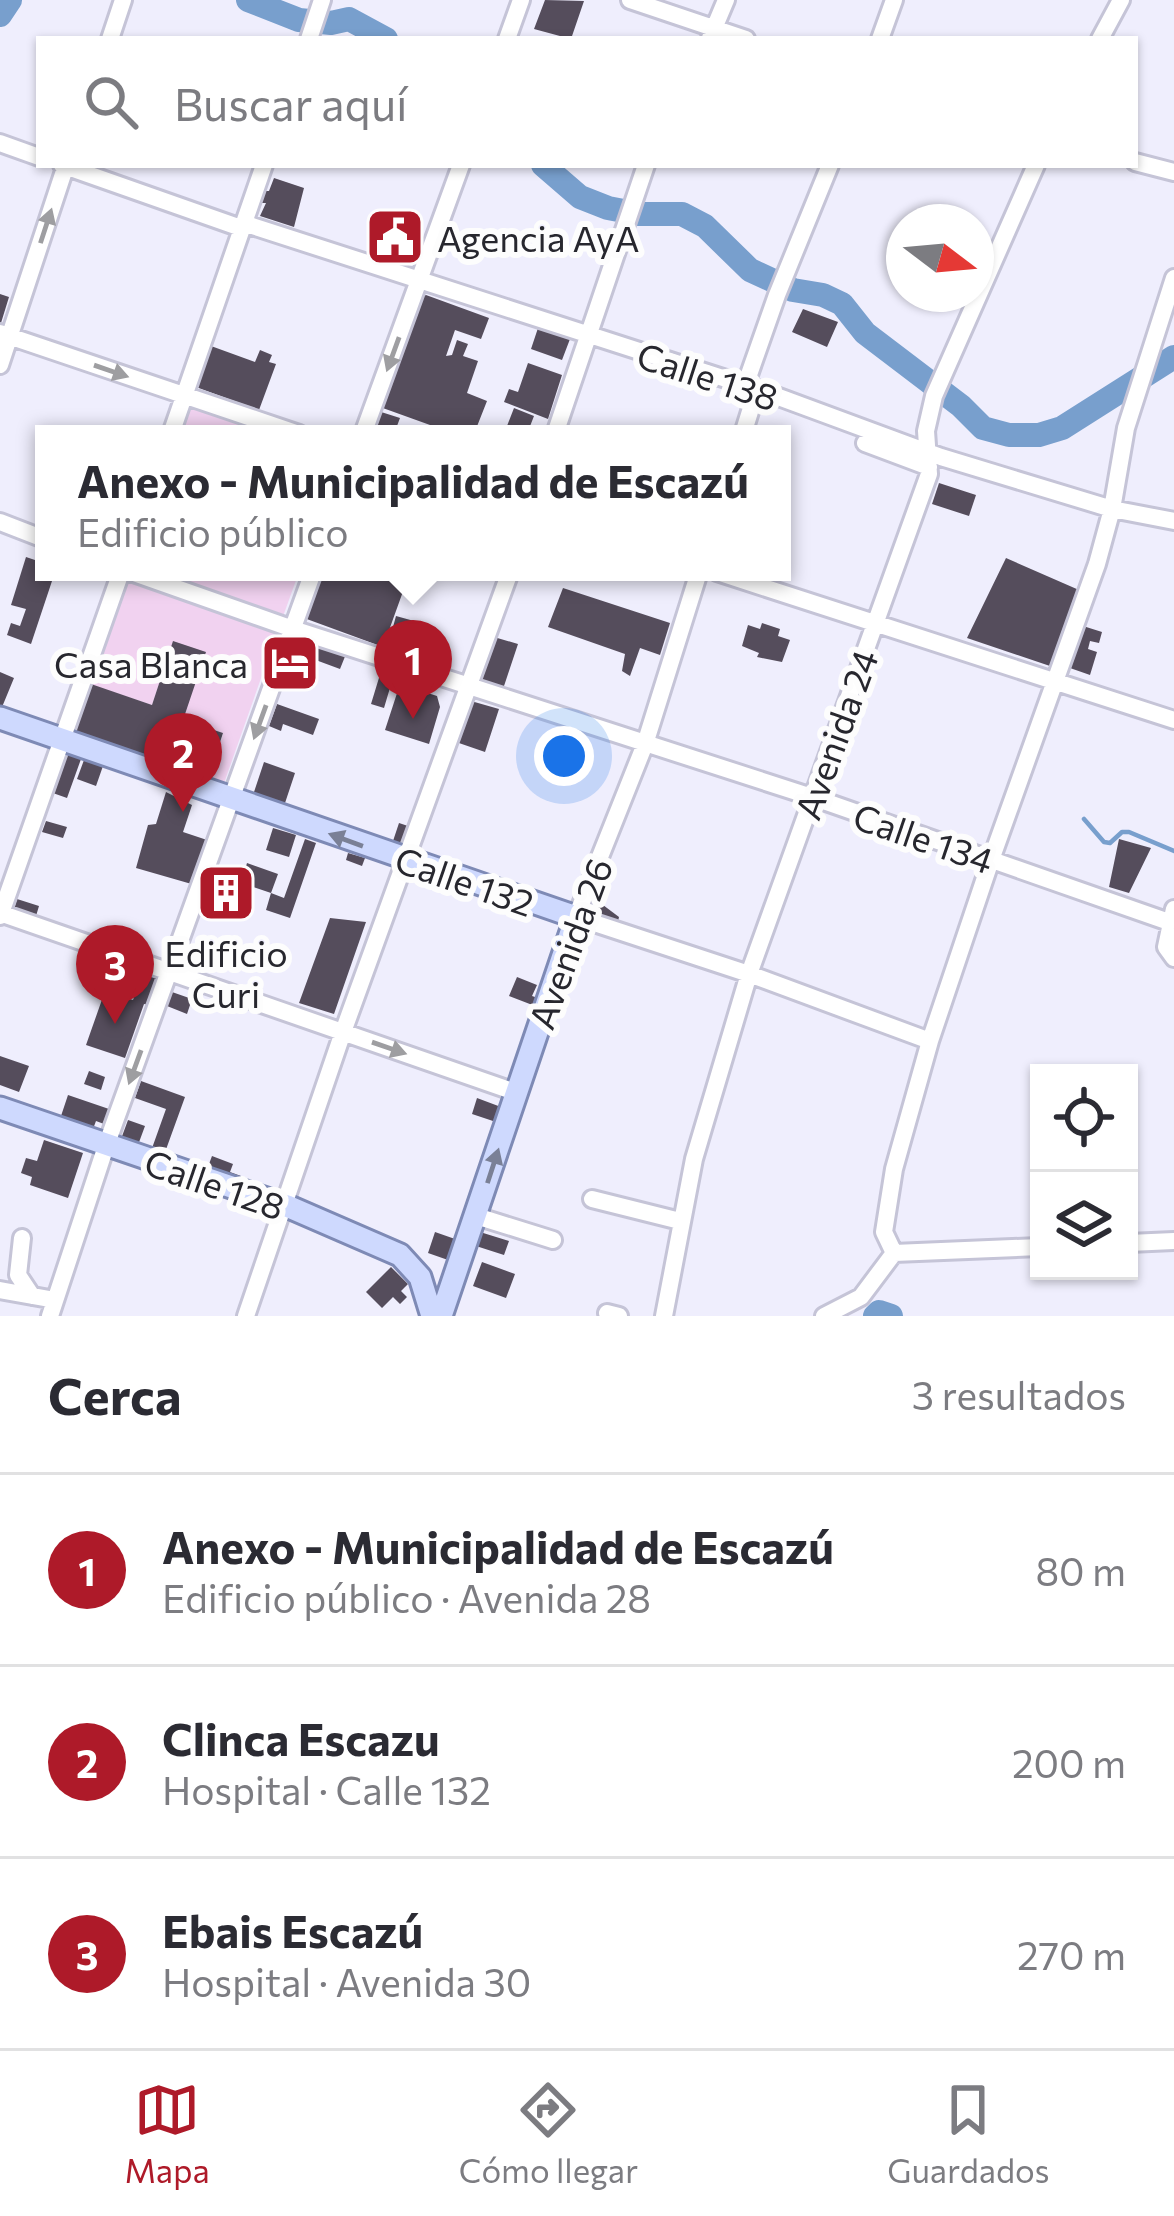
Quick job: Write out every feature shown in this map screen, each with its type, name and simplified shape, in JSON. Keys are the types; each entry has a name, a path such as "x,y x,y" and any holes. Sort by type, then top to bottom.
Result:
{"main road":[{"name":"Calle 132","path":"0,718 576,917"},
{"name":"Avenida 26","path":"434,1316 476,1216 576,917"},
{"name":"Calle 128","path":"0,1108 286,1206 400,1255 420,1276"},
{"path":"420,1276 438,1282 455,1275"},
{"path":"420,1276 434,1316"}],"street":[{"path":"111,36 123,0"},
{"path":"508,36 521,0"},
{"path":"630,0 712,34 726,0"},
{"path":"881,36 894,0"},
{"path":"1102,36 1121,0"},
{"path":"311,36 321,4"},
{"path":"0,143 36,156"},
{"path":"1138,163 1174,172"},
{"path":"0,365 5,335 63,168"},
{"name":"Calle 138","path":"73,168 751,388 928,459 1174,521"},
{"path":"174,425 263,168"},
{"path":"366,425 460,168"},
{"path":"558,425 645,168"},
{"path":"745,425 777,295 829,168"},
{"name":"Avenida 24","path":"664,1316 700,1136 748,974 875,623 928,459 926,431 934,396 1035,168"},
{"path":"894,1253 884,1232 889,1191 931,1041 1052,679 1096,564 1136,398 1174,278"},
{"path":"5,335 271,425"},
{"path":"865,443 928,459"},
{"path":"0,522 35,536"},
{"path":"118,581 0,914 515,1092"},
{"name":"Calle 134","path":"157,581 1172,916"},
{"path":"0,1290 32,1296 53,1308 106,1146 311,581"},
{"path":"246,1316 507,581"},
{"name":"Avenida 26","path":"576,917 645,744 697,581"},
{"path":"745,581 1174,720"},
{"path":"1172,916 1166,947 1174,958"},
{"name":"Calle 132","path":"576,917 931,1041"},
{"path":"592,1199 680,1221"},
{"path":"476,1216 553,1240"},
{"path":"22,1238 18,1275 32,1296"},
{"path":"1138,1242 1174,1240"},
{"path":"831,1314 861,1298 894,1253 1030,1247"}],"shaded area":[{"path":"187,405 244,425 180,425"},
{"path":"125,581 278,630 223,786 207,782 223,734 183,720 173,642 152,705 91,685"},
{"path":"164,581 296,581 281,622"}],"building":[{"path":"545,0 584,1 572,36 534,29"},
{"path":"274,178 304,188 294,227 260,216 266,203 261,203 264,191 269,191"},
{"path":"0,294 9,297 1,323 0,323"},
{"path":"426,295 489,318 481,339 455,330 446,356 452,355 457,340 468,344 463,356 478,361 467,393 487,401 478,425 430,425 380,407 419,298"},
{"path":"803,309 838,322 827,347 792,332"},
{"path":"538,328 570,339 562,360 531,349"},
{"path":"211,346 255,362 260,350 272,355 269,362 276,364 259,410 196,387"},
{"path":"528,363 562,375 548,419 504,402 509,389 518,392"},
{"path":"514,408 534,416 530,425 507,425"},
{"path":"378,411 400,418 397,425 374,425"},
{"path":"939,483 976,495 969,516 932,504"},
{"path":"26,557 35,560 35,581 52,581 31,644 7,635 11,623 20,626 26,609 11,605"},
{"path":"1006,558 1079,590 1050,666 967,638"},
{"path":"317,581 407,581 383,647 304,618"},
{"path":"563,588 670,623 660,655 640,648 630,676 622,671 625,654 548,627"},
{"path":"396,616 414,621 407,643 390,638"},
{"path":"762,623 780,629 778,636 790,640 782,662 757,657 759,653 742,646 748,625 760,629"},
{"path":"1083,626 1102,632 1099,643 1090,641 1088,649 1097,652 1090,675 1070,668"},
{"path":"494,637 518,644 503,689 479,681"},
{"path":"302,639 346,654 340,669 294,652"},
{"path":"173,641 206,652 183,720 223,733 207,782 73,736 91,684 152,705"},
{"path":"382,668 395,671 384,708 371,704"},
{"path":"0,672 14,678 0,712"},
{"path":"400,684 437,696 440,707 429,744 385,730"},
{"path":"471,701 499,709 485,752 456,742"},
{"path":"277,704 319,719 313,735 283,724 281,731 269,726"},
{"path":"67,754 81,759 67,798 50,792"},
{"path":"84,760 103,766 96,786 77,779"},
{"path":"264,762 295,773 284,806 253,795"},
{"path":"166,792 192,805 183,832 207,840 195,885 136,868 148,825 156,824"},
{"path":"46,821 67,827 63,838 42,832"},
{"path":"399,823 411,827 403,853 390,850"},
{"path":"273,828 296,835 289,857 266,850"},
{"path":"305,839 316,843 290,918 266,910 271,893 284,898"},
{"path":"1119,839 1151,848 1129,893 1109,887"},
{"path":"348,853 365,858 362,866 346,860"},
{"path":"247,863 278,874 271,893 247,885 238,911 206,900 214,874 241,883"},
{"path":"17,899 39,906 36,916 14,909"},
{"path":"599,902 619,917 617,926 594,915"},
{"path":"330,918 366,922 334,1014 299,1003"},
{"path":"107,931 125,936 121,949 103,944"},
{"path":"143,973 156,978 158,984 150,1005 144,1004 125,1058 86,1045 105,991 133,1000"},
{"path":"517,977 537,985 532,996 538,998 535,1006 509,996"},
{"path":"172,992 192,999 187,1014 167,1006"},
{"path":"0,1056 29,1066 19,1092 0,1085"},
{"path":"89,1071 105,1077 101,1090 84,1084"},
{"path":"141,1081 185,1097 164,1155 151,1151 166,1109 135,1098"},
{"path":"68,1095 109,1109 104,1124 96,1121 93,1129 60,1119"},
{"path":"477,1098 501,1107 496,1122 472,1114"},
{"path":"128,1120 145,1126 138,1145 121,1139"},
{"path":"44,1140 83,1153 68,1198 30,1185 32,1177 21,1173 26,1158 37,1161"},
{"path":"212,1156 233,1164 230,1172 241,1176 238,1184 206,1172"},
{"path":"435,1232 455,1239 448,1260 428,1253"},
{"path":"480,1232 509,1241 504,1255 476,1246"},
{"path":"482,1262 515,1274 506,1298 473,1286"},
{"path":"391,1267 408,1284 401,1291 407,1297 400,1304 393,1297 382,1308 366,1292"}],"waterway":[{"path":"0,15 10,0"},
{"path":"248,0 299,20 331,23 349,19 380,36"},
{"path":"546,168 580,197 608,208 682,214 705,226 750,270 793,290 842,304 865,333 983,428 1009,435 1039,435 1062,428 1174,357"},
{"path":"1084,819 1104,842 1129,832 1174,851"},
{"path":"875,1316 879,1312 891,1316"}],"place":[{"name":"Agencia AyA","path":"395,237"},
{"name":"Casa Blanca","path":"290,663"},
{"name":"Anexo - Municipalidad de Escazú","path":"413,719"},
{"name":"Clinca Escazu","path":"183,812"},
{"name":"Edificio Curi","path":"226,893"},
{"name":"Ebais Escazú","path":"115,1024"}]}
